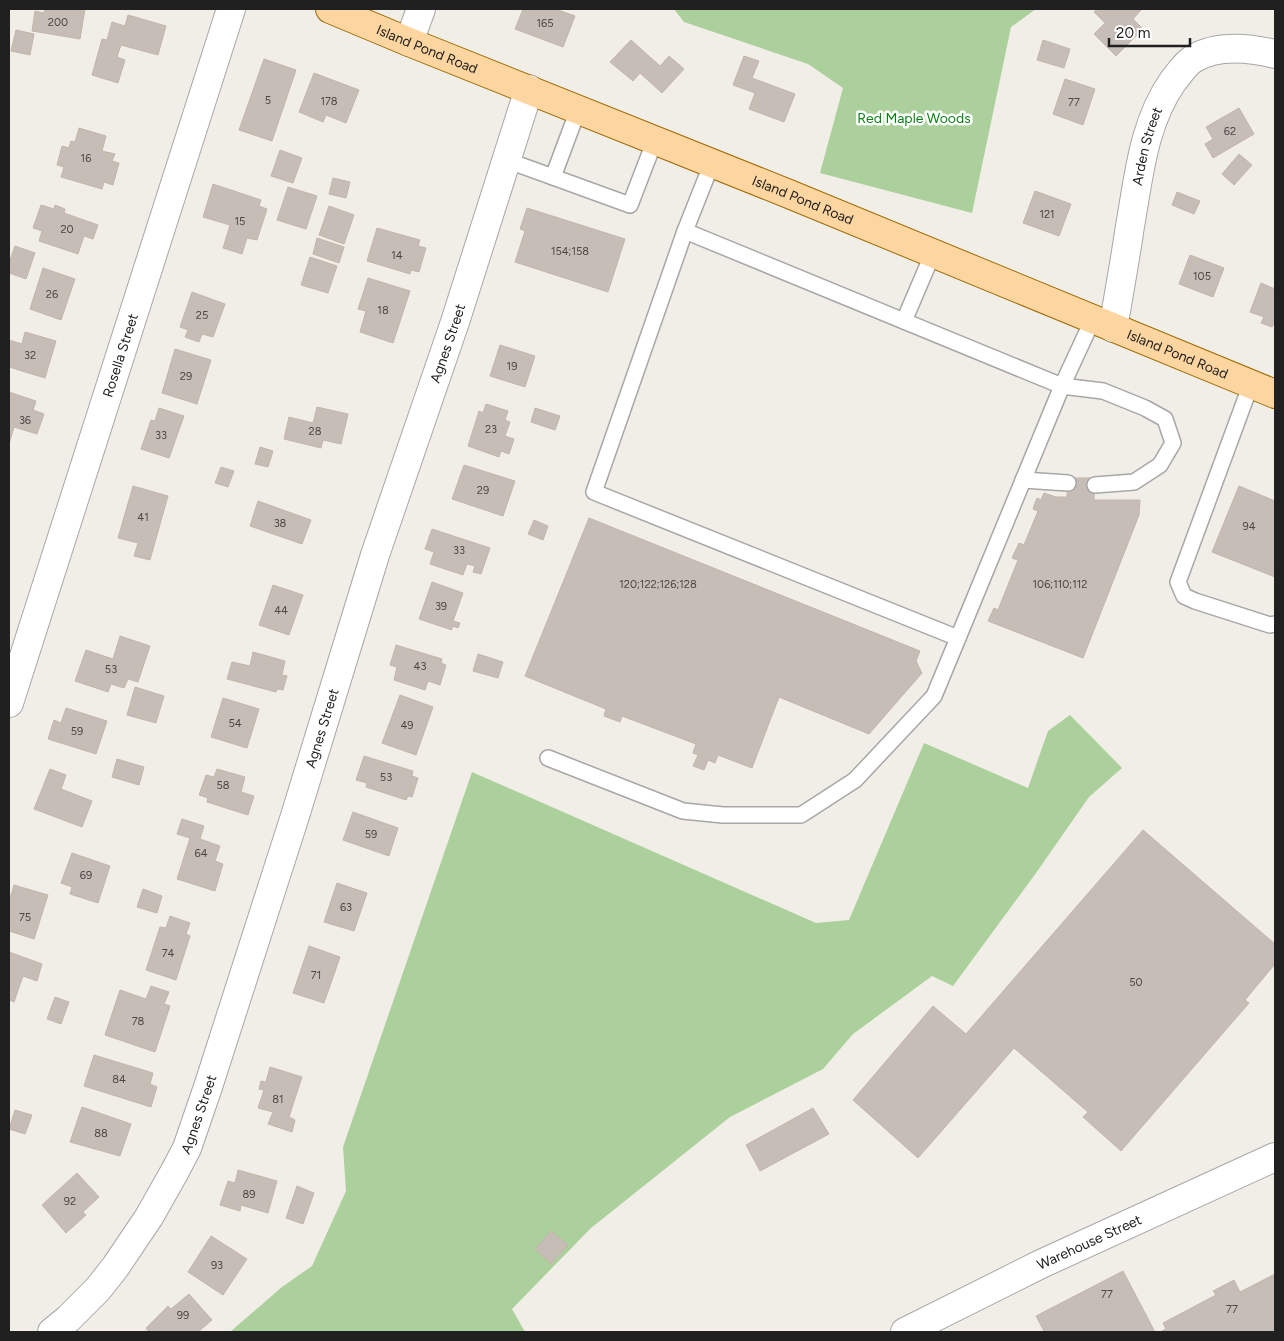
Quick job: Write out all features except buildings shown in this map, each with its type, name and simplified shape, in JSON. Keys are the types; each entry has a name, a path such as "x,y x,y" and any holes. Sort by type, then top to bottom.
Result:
{"main road":[{"name":"Island Pond Road","path":"330,9 933,253 1275,394"}],"street":[{"name":"Rosella Street","path":"9,703 231,9"},
{"path":"409,42 421,9"},
{"name":"Arden Street","path":"1103,323 1144,146 1154,114 1165,93 1185,66 1193,59 1209,52 1226,49 1245,49 1275,54"},
{"name":"Agnes Street","path":"52,1332 98,1289 116,1266 162,1195 187,1148 295,816 375,555 455,322 528,90"},
{"name":"Warehouse Street","path":"905,1332 1041,1264 1275,1157"}],"lane":[{"path":"553,178 578,110"},
{"path":"506,160 630,205 655,140"},
{"path":"712,163 685,231 594,492 958,638"},
{"path":"685,231 1062,386 1103,391 1145,408 1165,419 1172,444 1160,465 1134,482 1095,485"},
{"path":"904,321 933,253"},
{"path":"548,758 683,811 723,815 801,815 855,780 934,696 1062,386 1103,323"},
{"path":"1250,384 1178,582 1184,596 1195,601 1270,625 1275,624"},
{"path":"1024,480 1068,483"}],"green space":[{"name":"Red Maple Woods","path":"674,9 1036,9 1011,27 972,213 820,173 843,88 808,64 684,22"},
{"path":"1070,715 1122,768 1089,797 953,986 932,976 853,1034 823,1069 730,1117 591,1228 512,1309 525,1332 230,1332 282,1287 312,1266 346,1191 343,1147 472,772 816,923 849,920 924,743 1028,788 1048,731"}]}
